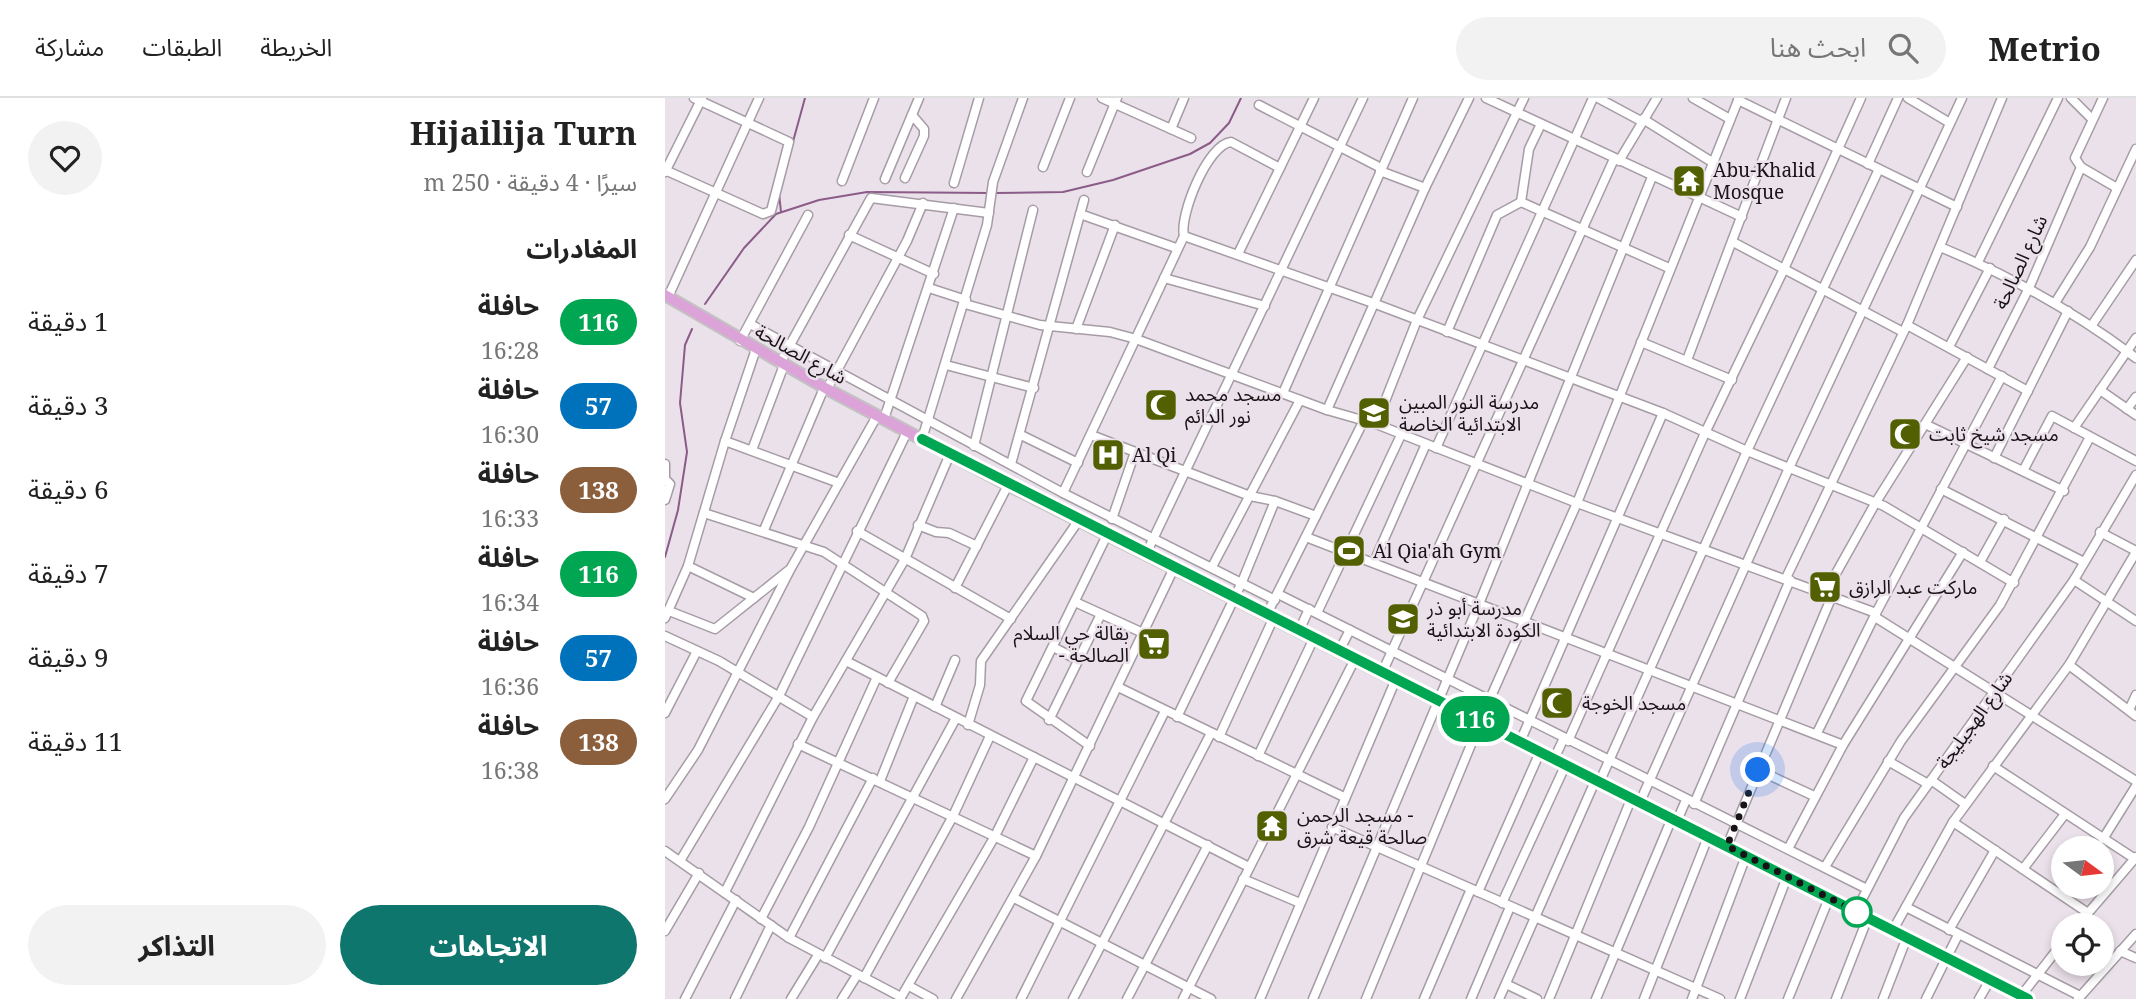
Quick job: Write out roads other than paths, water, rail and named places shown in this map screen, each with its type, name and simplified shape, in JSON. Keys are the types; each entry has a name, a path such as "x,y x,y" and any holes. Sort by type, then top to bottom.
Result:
{"main road":[{"name":"شارع الصالحة","path":"667,296 740,341 1008,485 2025,997"}],"street":[{"path":"667,296 759,98"},
{"path":"842,181 874,98"},
{"path":"885,179 919,98"},
{"path":"954,183 979,98"},
{"path":"922,439 965,302 989,213 993,183 1023,98"},
{"path":"1042,167 1070,98"},
{"path":"1103,98 1116,101 1191,138"},
{"path":"1171,129 1184,98"},
{"path":"1238,254 1314,98"},
{"path":"1146,554 1363,98"},
{"path":"1283,393 1412,98"},
{"path":"1327,410 1425,188 1469,98"},
{"path":"1486,98 1742,217"},
{"path":"1376,424 1417,320 1524,98"},
{"path":"1436,448 1595,98 1642,120 1712,162"},
{"path":"1382,673 1616,160 1657,98"},
{"path":"1693,98 1730,118"},
{"path":"1687,360 1786,98"},
{"path":"1554,759 1610,653 1705,433 1784,270 1861,98"},
{"path":"1868,164 1899,98"},
{"path":"1908,98 1950,123"},
{"path":"1549,999 1636,800 1649,781 1789,468 1962,98"},
{"path":"1596,999 1675,820 1690,802 1738,702 1788,579 1905,328 2002,98"},
{"path":"1979,262 2058,98"},
{"path":"2071,98 2092,119"},
{"name":"شارع الصالحة","path":"1988,369 2029,288 2081,167 2075,158 2103,98"},
{"path":"699,99 747,123 790,145 771,211 763,214 665,171 699,99"},
{"path":"1366,999 1480,722 1577,503 1697,198 1739,99 1957,206"},
{"path":"1087,172 1116,101"},
{"path":"1259,105 1381,169 1425,188"},
{"path":"905,178 924,136 924,129 912,115"},
{"path":"1521,202 1529,149 1541,124"},
{"path":"1063,494 1176,248 1184,236 1182,221 1191,196 1208,164 1225,142 1231,142 1280,168"},
{"path":"2055,303 2089,247 2136,149"},
{"path":"2081,167 2117,188"},
{"path":"1499,999 1534,918 1651,670 1747,452 1879,169"},
{"path":"1313,999 1445,679 1479,604 1652,177"},
{"path":"752,450 789,345 871,198 989,213"},
{"path":"1011,464 1084,200"},
{"path":"1521,202 1669,268"},
{"path":"1447,332 1497,215 1521,202"},
{"path":"764,530 790,463 825,388 897,258 923,203"},
{"path":"666,795 698,750 740,673 791,568 839,483 890,402 954,208"},
{"path":"974,446 1033,210"},
{"path":"1080,214 1176,248"},
{"path":"740,341 808,215"},
{"path":"1076,329 1115,225"},
{"path":"849,235 934,274"},
{"path":"1184,236 1570,376 1663,413 1747,452 1876,502 1923,527 2014,583"},
{"path":"1733,242 1863,312 1949,347 2028,391"},
{"path":"1940,247 1979,262 2029,288 2092,326 2136,358"},
{"path":"2092,326 2136,260"},
{"path":"1949,347 1990,268"},
{"path":"1164,278 1265,306"},
{"path":"929,288 1005,316 1051,326 1110,332 1136,339 1327,410 1376,424 1577,503 1748,563 1876,615 2136,783 2105,836"},
{"path":"1994,457 2068,311"},
{"path":"750,324 890,402 1112,519 1243,582 1313,611 1609,762 1867,889"},
{"path":"2074,428 2136,338"},
{"path":"1641,342 1732,380"},
{"path":"756,349 688,566 667,615 713,629 791,568"},
{"path":"1727,846 1829,595 1876,502 1927,425 1967,357"},
{"path":"946,365 1034,388"},
{"path":"1817,733 1941,489 2002,376"},
{"path":"2100,390 2136,415"},
{"path":"2127,410 2136,397"},
{"path":"1212,567 1300,400"},
{"path":"1520,742 1663,413"},
{"path":"2023,471 2050,417 2136,461"},
{"path":"1073,999 1163,823 1215,735 1271,616 1276,597 1364,420"},
{"path":"1927,425 2063,491"},
{"path":"680,861 779,696 841,563 907,432"},
{"path":"1021,435 1078,463"},
{"path":"1090,435 1250,496 1275,501 1316,516"},
{"path":"1299,631 1346,552 1401,435"},
{"path":"1825,867 1888,761 2014,583 2090,437"},
{"path":"725,441 839,483"},
{"path":"1374,562 1426,444"},
{"path":"1112,519 1135,452"},
{"path":"725,892 798,744 905,559 950,454"},
{"path":"665,464 665,479 670,484 665,500"},
{"name":"شارع الهجيليجة","path":"1856,911 1897,831 2074,580 2136,475"},
{"path":"955,588 1008,485"},
{"path":"1941,489 2084,562"},
{"path":"1177,717 1243,582 1275,501"},
{"path":"704,513 804,545 841,563 924,619 888,683"},
{"path":"1980,562 2004,519"},
{"path":"968,725 980,685 981,661 1079,520"},
{"path":"918,526 936,533 949,533 977,546"},
{"path":"857,531 1011,619"},
{"path":"1893,930 1965,804 2069,665 2136,552 2100,532"},
{"path":"1090,746 1049,720 1026,701 1107,535"},
{"path":"1306,537 1738,702 1843,745"},
{"path":"1788,849 1843,745 1963,552"},
{"path":"688,566 754,598"},
{"path":"955,999 1036,856 1174,568"},
{"path":"2074,580 2136,621"},
{"path":"1075,602 1143,634"},
{"path":"1049,720 1101,614"},
{"path":"1339,651 1350,630"},
{"path":"665,636 740,673 813,717"},
{"path":"1258,756 1314,638"},
{"path":"1053,648 1078,660"},
{"path":"665,713 697,651"},
{"path":"1183,999 1355,659"},
{"path":"935,707 955,660"},
{"path":"846,661 1249,867"},
{"path":"2069,665 2133,713 2136,695"},
{"path":"761,919 877,677"},
{"path":"1260,999 1396,679"},
{"path":"1118,687 1344,797"},
{"path":"789,938 877,779 914,696"},
{"path":"1021,999 1122,803 1165,711"},
{"path":"791,999 822,957 914,796 955,718"},
{"path":"842,999 860,977 953,816 990,736"},
{"path":"798,744 914,796 1036,856"},
{"path":"1424,999 1540,752"},
{"path":"665,851 789,938 901,998 995,836 1034,757"},
{"path":"1888,761 1965,804"},
{"path":"1471,999 1506,905 1566,764"},
{"path":"1993,766 2098,836"},
{"path":"1758,770 1814,796"},
{"path":"2023,869 2065,814"},
{"path":"1954,822 2088,913 2135,858 2114,846"},
{"path":"1332,827 1720,999"},
{"path":"1644,999 1709,836"},
{"path":"1127,999 1208,845"},
{"path":"1949,930 1995,850"},
{"path":"1692,999 1746,856"},
{"path":"665,931 698,873"},
{"path":"1739,999 1787,877"},
{"path":"1243,879 1300,903"},
{"path":"1014,898 1211,999"},
{"path":"1788,999 1829,898"},
{"path":"685,999 736,900"},
{"path":"1906,907 2079,998 2136,934"},
{"path":"1836,999 1868,917"},
{"path":"735,999 771,925"},
{"path":"1926,999 1958,935"},
{"path":"1882,999 1907,937"},
{"path":"2120,951 2136,958"},
{"path":"2025,997 2037,974 2051,957"},
{"path":"1979,999 1990,980"},
{"path":"1506,984 1537,999"},
{"path":"909,986 933,999"}],"waterway":[{"path":"783,178 805,98"},
{"path":"995,193 1063,192 1113,180 1190,154 1210,143 1229,123 1241,98"},
{"path":"705,304 744,248 776,214 819,200 867,192 990,193"},
{"path":"779,193 781,212"},
{"path":"665,557 678,510 687,452 680,403 685,345 692,329"}],"place":[{"name":"Abu-Khalid Mosque","path":"1689,181"},
{"name":"مسجد محمد نور الدائم","path":"1161,405"},
{"name":"مدرسة النور المبين الابتدائية الخاصة","path":"1374,413"},
{"name":"مسجد شيخ ثابت","path":"1905,434"},
{"name":"Al Qi","path":"1108,455"},
{"name":"Al Qia'ah Gym","path":"1349,551"},
{"name":"ماركت عبد الرازق","path":"1825,587"},
{"name":"مدرسة أبو ذر الكودة الابتدائية","path":"1403,619"},
{"name":"بقالة حي السلام - الصالحة","path":"1154,644"},
{"name":"مسجد الخوجة","path":"1557,703"},
{"name":"مسجد الرحمن - صالحة قيعة شرق","path":"1272,826"}]}
